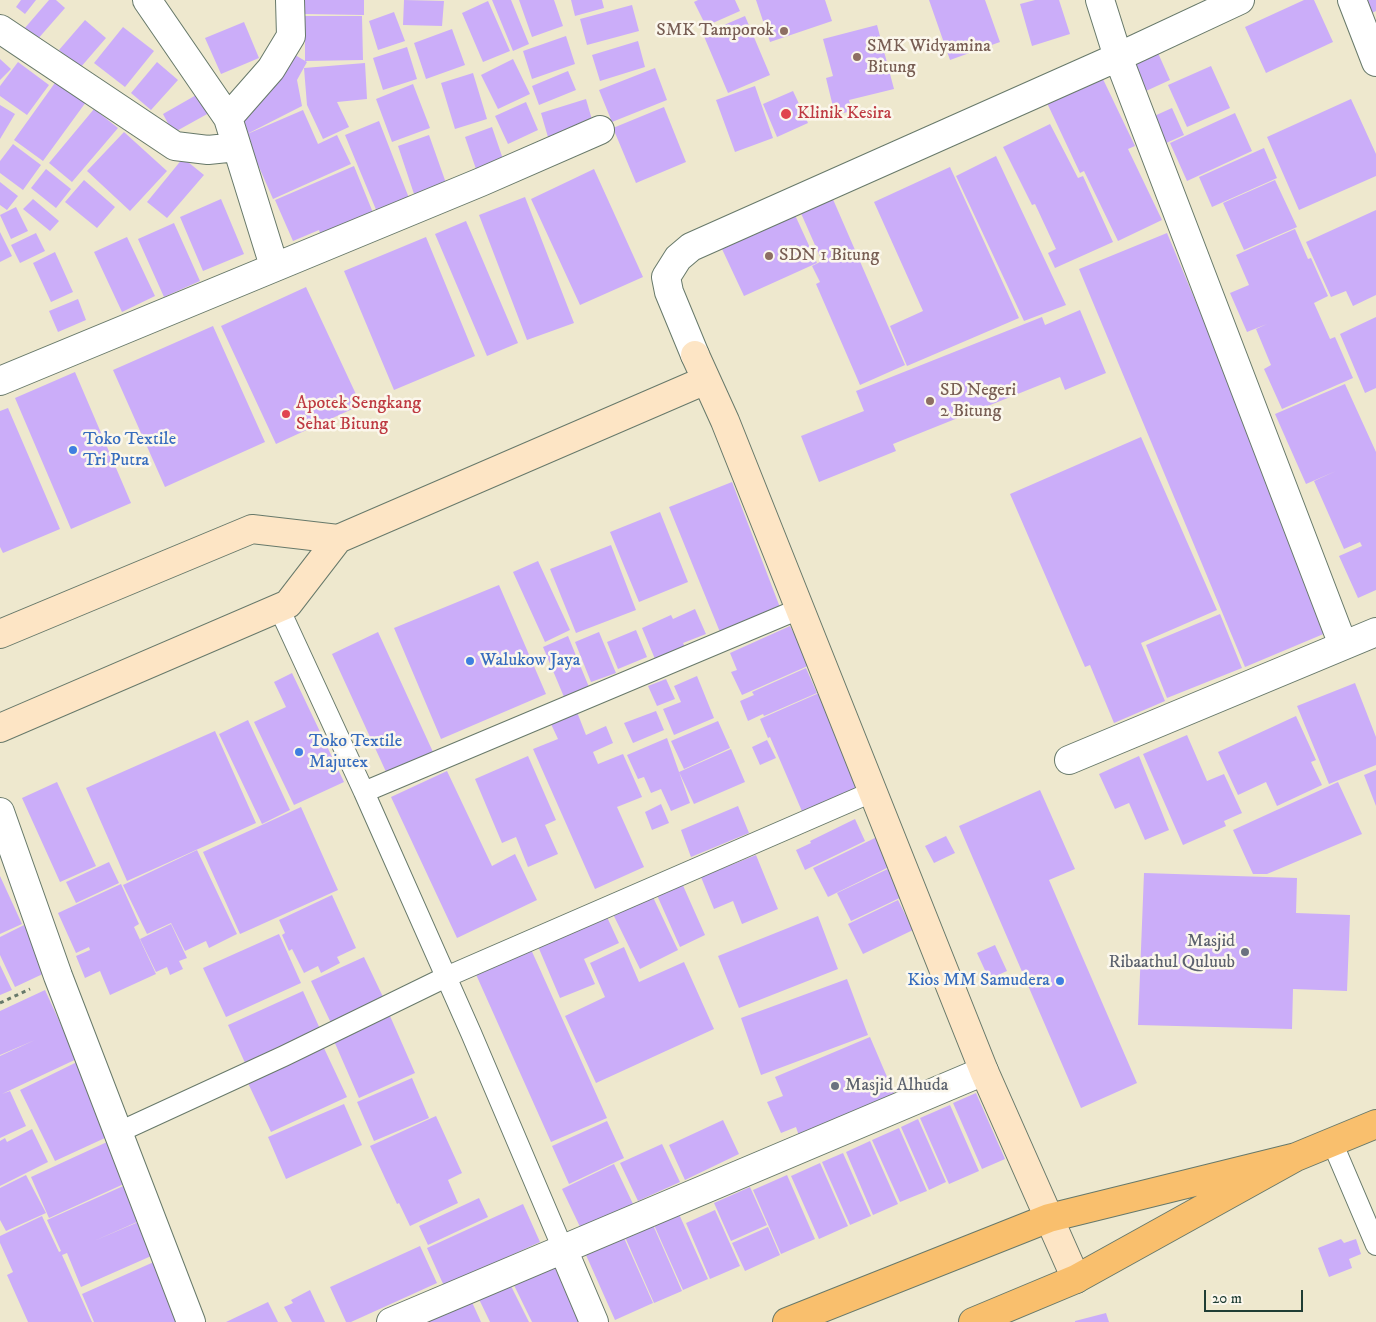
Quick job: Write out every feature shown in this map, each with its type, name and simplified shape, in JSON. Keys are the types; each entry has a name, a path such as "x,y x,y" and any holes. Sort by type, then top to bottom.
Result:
{"highway":[{"path":"973,1322 1076,1279 1296,1157 1376,1124"},
{"path":"787,1322 1049,1218 1296,1157"}],"street":[{"path":"147,0 228,118 274,266"},
{"path":"228,118 271,69 291,36 290,0"},
{"path":"1100,0 1118,57 1343,645"},
{"path":"1076,1279 984,1071 725,421 669,292 666,277 678,258 691,247 1118,57 1240,0"},
{"path":"1352,0 1376,62"},
{"path":"0,29 175,146 208,150 237,147"},
{"path":"0,381 480,182 600,130"},
{"path":"0,728 288,604 338,539 706,380"},
{"path":"0,634 252,529 338,539"},
{"path":"1069,760 1376,632"},
{"path":"0,812 58,976 191,1322"},
{"path":"391,1322 984,1071"},
{"path":"563,1250 594,1322"}],"lane":[{"path":"279,608 364,792 446,977 563,1250"},
{"path":"364,792 799,609"},
{"path":"119,1132 284,1056 446,977 872,792"},
{"path":"1332,1142 1376,1245"}],"building":[{"path":"21,0 36,0 25,14 16,7"},
{"path":"49,0 56,0 65,8 37,40 24,29"},
{"path":"305,0 364,0 364,15 305,14"},
{"path":"404,0 444,1 442,26 403,25"},
{"path":"492,0 511,0 529,44 513,51"},
{"path":"519,0 554,0 563,26 532,37"},
{"path":"571,0 602,0 604,8 575,16"},
{"path":"698,0 735,0 740,11 706,26 694,2"},
{"name":"SMK Tamporok","path":"756,0 825,0 832,21 770,42"},
{"path":"929,0 985,0 1000,42 950,60"},
{"path":"1035,0 1059,0 1070,34 1032,46 1020,4"},
{"path":"1304,0 1314,0 1333,42 1266,73 1245,27"},
{"path":"1367,0 1376,0 1376,11 1372,13"},
{"path":"488,1 510,51 483,62 462,13"},
{"path":"632,5 639,31 587,45 580,19"},
{"path":"394,12 405,41 378,50 369,21"},
{"path":"305,16 362,16 363,60 305,61"},
{"path":"745,16 770,75 728,93 703,34"},
{"path":"85,20 106,38 80,68 59,50"},
{"path":"244,22 259,58 221,74 205,38"},
{"name":"SMK Widyamina Bitung","path":"877,25 894,89 849,100 852,111 835,115 826,78 833,76 823,39"},
{"path":"123,27 154,51 125,87 94,63"},
{"path":"452,29 465,65 426,79 414,43"},
{"path":"566,36 575,64 532,79 523,51"},
{"path":"638,41 645,67 600,81 592,55"},
{"path":"407,47 417,79 383,90 373,58"},
{"path":"290,52 307,62 297,80 302,106 245,135 238,122"},
{"path":"1158,53 1170,80 1146,91 1134,64"},
{"path":"0,59 11,69 0,80"},
{"path":"513,59 530,94 498,109 481,75"},
{"path":"18,62 49,85 27,115 0,96 0,86"},
{"path":"157,62 178,80 151,110 131,93"},
{"path":"365,63 367,99 337,102 349,127 323,139 307,105 304,68"},
{"path":"1211,66 1230,108 1187,127 1168,85"},
{"path":"655,68 667,100 612,122 599,90"},
{"path":"568,71 576,90 539,105 532,86"},
{"path":"473,73 487,119 455,129 441,83"},
{"path":"1102,77 1135,146 1128,149 1162,220 1118,241 1084,171 1080,173 1047,103"},
{"path":"57,80 86,102 43,161 14,140"},
{"path":"413,84 430,128 392,142 376,99"},
{"path":"755,86 773,138 735,152 716,100"},
{"name":"Klinik Kesira","path":"793,91 808,123 777,137 763,104"},
{"path":"198,94 209,113 173,133 163,114"},
{"path":"586,99 595,130 550,144 541,113"},
{"path":"1351,99 1376,154 1376,176 1299,210 1267,137"},
{"path":"526,102 538,130 508,144 495,116"},
{"path":"0,105 15,114 0,139"},
{"path":"664,107 686,162 636,183 613,128"},
{"path":"1172,108 1184,135 1164,144 1152,117"},
{"path":"94,109 118,128 72,182 49,163"},
{"path":"303,110 318,144 337,135 351,164 273,199 245,135"},
{"path":"1235,113 1252,151 1187,181 1170,143"},
{"path":"379,121 409,198 377,212 345,135"},
{"path":"1050,124 1078,178 1083,176 1113,242 1055,268 1048,253 1056,249 1035,204 1032,205 1003,147"},
{"path":"492,127 504,162 477,172 465,137"},
{"path":"124,132 167,171 130,211 87,171"},
{"path":"429,135 446,183 414,194 398,146"},
{"path":"13,144 41,165 23,190 0,173 0,161"},
{"path":"1264,148 1277,178 1212,207 1199,177"},
{"path":"996,156 1066,305 1024,321 956,176"},
{"path":"183,158 204,175 167,218 147,202"},
{"path":"354,166 376,220 323,242 319,230 293,241 275,200"},
{"path":"950,167 1019,318 907,366 890,326 923,311 874,202"},
{"path":"46,169 71,189 56,208 31,188"},
{"path":"594,169 643,277 580,305 531,199"},
{"path":"84,180 115,207 97,228 65,202"},
{"path":"1275,180 1297,227 1244,250 1223,203"},
{"path":"0,182 18,196 7,210 0,205"},
{"path":"525,197 574,323 527,340 479,215"},
{"path":"832,197 905,365 860,385 816,284 820,282 812,266 822,261 800,211"},
{"path":"33,199 59,221 50,231 23,209"},
{"path":"221,199 244,254 203,271 180,217"},
{"path":"16,207 28,231 11,239 0,215"},
{"path":"1376,210 1376,295 1353,306 1346,291 1331,297 1306,242"},
{"name":"SDN 1 Bitung","path":"795,215 817,263 744,296 722,249"},
{"path":"466,221 518,343 487,356 435,234"},
{"path":"174,223 200,281 164,297 138,239"},
{"path":"1295,229 1308,259 1311,258 1328,296 1314,303 1330,339 1335,337 1353,378 1282,409 1264,369 1271,365 1256,329 1267,324 1247,332 1230,293 1249,285 1236,255"},
{"path":"0,232 12,256 0,262"},
{"path":"36,233 45,251 20,263 11,245"},
{"path":"1167,233 1333,630 1245,667 1079,269"},
{"path":"127,237 155,296 122,312 94,252"},
{"path":"426,237 475,356 394,390 344,271"},
{"path":"55,252 73,292 51,302 33,263"},
{"path":"306,287 361,405 276,444 221,326"},
{"path":"78,299 86,320 58,332 49,311"},
{"name":"SD Negeri 2 Bitung","path":"1080,310 1106,373 1065,390 1060,377 893,444 896,451 819,482 801,436 864,411 856,391 1042,317 1045,325"},
{"path":"1376,317 1376,388 1365,393 1340,334"},
{"path":"213,326 265,442 165,487 113,370"},
{"name":"Toko Textile Tri Putra","path":"75,372 131,503 71,529 15,398"},
{"path":"1345,384 1376,452 1376,590 1358,598 1339,556 1362,546 1360,542 1344,549 1314,481 1336,471 1306,484 1275,414"},
{"path":"8,408 60,529 3,553 0,547 0,411"},
{"path":"1141,437 1217,610 1141,643 1165,701 1114,723 1090,665 1085,667 1010,494"},
{"path":"732,482 781,610 722,637 669,507"},
{"path":"660,512 688,582 639,602 610,532"},
{"path":"611,545 636,610 576,633 550,569"},
{"path":"538,561 570,630 545,642 513,572"},
{"name":"Walukow Jaya","path":"499,585 546,694 441,739 394,628"},
{"path":"695,609 706,634 683,643 685,647 655,659 642,628 671,615 673,619"},
{"path":"1220,614 1242,668 1167,698 1146,645"},
{"path":"790,626 810,665 742,695 731,672 737,670 730,653"},
{"path":"636,630 647,657 618,669 607,642"},
{"path":"378,632 433,752 387,774 332,654"},
{"path":"599,632 616,673 591,682 575,642"},
{"path":"568,636 589,687 564,697 543,647"},
{"path":"806,668 817,693 748,721 740,701 754,695 752,692"},
{"name":"Toko Textile Majutex","path":"292,673 344,782 294,805 254,722 286,707 274,682"},
{"path":"697,676 714,718 674,735 663,709 681,702 674,686"},
{"path":"666,679 675,699 657,706 648,686"},
{"path":"1355,683 1376,737 1376,765 1329,784 1297,706"},
{"path":"819,693 861,790 804,816 770,737 768,738 760,719"},
{"path":"656,711 664,730 633,743 624,723"},
{"path":"577,712 586,735 606,726 613,743 593,752 598,764 623,754 642,797 617,807 644,867 595,889 533,749 558,739 551,724"},
{"path":"1296,716 1316,760 1311,762 1322,785 1277,806 1266,782 1238,795 1218,752"},
{"path":"248,720 290,810 262,824 219,734"},
{"path":"718,721 730,748 684,769 671,741"},
{"path":"215,731 256,823 127,881 86,788"},
{"path":"1187,735 1207,781 1224,774 1242,813 1224,821 1226,826 1183,845 1143,754"},
{"path":"667,738 690,803 671,811 661,789 651,793 644,777 638,779 627,755"},
{"path":"767,740 776,758 760,765 752,747"},
{"path":"731,749 745,782 694,804 679,772"},
{"path":"528,756 556,820 545,825 558,854 528,867 516,837 502,843 475,779"},
{"path":"1139,756 1169,830 1145,840 1129,803 1115,809 1099,774"},
{"path":"1376,770 1376,806 1364,775"},
{"path":"447,771 492,866 515,854 537,900 457,938 391,797"},
{"path":"57,782 96,866 60,882 22,798"},
{"path":"1338,782 1362,834 1267,874 1253,874 1233,830"},
{"name":"Kios MM Samudera","path":"1040,790 1075,869 1049,880 1137,1083 1081,1108 959,826"},
{"path":"661,804 669,823 652,830 645,812"},
{"path":"738,806 749,833 691,857 681,830"},
{"path":"301,807 338,890 240,934 203,852"},
{"path":"855,819 865,841 805,870 796,850"},
{"path":"879,836 893,865 828,897 813,868"},
{"path":"946,836 955,853 934,863 925,846"},
{"path":"197,850 237,934 209,948 206,941 185,951 171,923 147,934 123,885"},
{"path":"756,855 778,909 742,924 733,901 714,909 701,877"},
{"path":"109,862 119,883 76,903 66,882"},
{"path":"892,867 906,895 851,921 837,893"},
{"name":"Masjid Ribaathul Quluub","path":"1144,873 1297,878 1296,913 1350,915 1347,991 1293,989 1292,1029 1138,1025"},
{"path":"0,876 22,924 0,934"},
{"path":"681,881 705,935 680,947 656,893"},
{"path":"121,884 139,924 134,927 156,974 110,995 100,971 85,978 76,956 90,950 89,947 76,953 58,913"},
{"path":"651,893 678,950 640,969 612,912"},
{"path":"332,895 356,948 337,957 340,963 321,973 318,966 304,973 292,949 289,951 282,935 285,933 279,920"},
{"path":"898,900 913,930 863,954 848,924"},
{"path":"606,915 619,943 584,959 595,984 560,998 537,944"},
{"path":"818,916 838,969 739,1008 718,956"},
{"path":"171,924 187,958 179,961 183,969 170,975 167,967 156,972 140,939"},
{"path":"24,925 47,972 15,987 0,955 0,937"},
{"path":"279,934 301,983 226,1017 203,968"},
{"path":"529,945 607,1118 551,1142 474,970"},
{"path":"995,945 1007,971 989,979 977,953"},
{"path":"624,947 639,982 684,962 714,1029 596,1083 565,1016 605,997 590,963"},
{"path":"364,957 384,999 331,1023 311,981"},
{"path":"0,965 12,990 0,995"},
{"path":"847,979 868,1035 761,1075 741,1018"},
{"path":"45,990 62,1027 65,1026 81,1057 2,1094 10,1091 26,1126 0,1138 0,1056 35,1040 0,1055 0,1011"},
{"path":"303,991 321,1031 246,1065 228,1025"},
{"path":"390,1016 415,1073 359,1098 334,1041"},
{"name":"Masjid Alhuda","path":"870,1037 896,1098 800,1139 796,1127 781,1133 767,1102 783,1096 775,1077"},
{"path":"323,1046 347,1097 271,1132 247,1081"},
{"path":"77,1062 118,1132 55,1161 20,1090"},
{"path":"412,1078 429,1118 374,1141 357,1102"},
{"path":"976,1093 1005,1159 982,1169 953,1103"},
{"path":"344,1104 362,1145 286,1179 268,1137"},
{"path":"950,1105 979,1171 949,1184 920,1118"},
{"path":"436,1116 462,1173 448,1180 458,1203 410,1226 399,1203 397,1204 370,1146"},
{"path":"918,1119 946,1182 929,1190 901,1127"},
{"path":"723,1120 739,1154 685,1180 669,1145"},
{"path":"607,1121 624,1158 569,1184 552,1146"},
{"path":"899,1128 927,1191 900,1202 872,1140"},
{"path":"32,1129 48,1162 0,1186 0,1141 5,1138 7,1142"},
{"path":"870,1141 898,1204 873,1215 846,1152"},
{"path":"107,1142 126,1183 49,1218 31,1177"},
{"path":"662,1144 680,1182 638,1201 620,1163"},
{"path":"843,1153 871,1216 850,1225 822,1162"},
{"path":"820,1163 848,1226 819,1239 791,1176"},
{"path":"614,1164 634,1206 582,1231 562,1189"},
{"path":"26,1175 46,1213 6,1231 0,1220 0,1188"},
{"path":"787,1175 815,1239 781,1254 753,1190"},
{"path":"130,1183 146,1218 94,1241 143,1220 158,1253 81,1287 67,1253 62,1255 92,1322 28,1322 7,1275 13,1272 0,1243 0,1236 42,1216 59,1252 61,1251 47,1220"},
{"path":"750,1187 767,1225 731,1241 714,1203"},
{"path":"479,1198 488,1217 428,1245 419,1226"},
{"path":"523,1204 540,1242 444,1286 427,1248"},
{"path":"715,1210 740,1266 710,1279 686,1223"},
{"path":"679,1214 708,1279 683,1290 654,1225"},
{"path":"653,1225 682,1291 654,1303 625,1237"},
{"path":"768,1227 780,1255 745,1271 732,1243"},
{"path":"624,1238 653,1303 615,1320 586,1255"},
{"path":"1341,1239 1344,1243 1356,1239 1361,1254 1349,1259 1352,1268 1329,1277 1318,1248"},
{"path":"420,1246 437,1283 351,1322 346,1322 330,1287"},
{"path":"550,1257 580,1322 532,1322 510,1277"},
{"path":"156,1261 183,1322 94,1322 82,1294"},
{"path":"507,1278 529,1322 490,1322 476,1293"},
{"path":"310,1290 325,1322 292,1322 284,1307 293,1303 291,1300"},
{"path":"471,1300 481,1322 426,1322"},
{"path":"268,1302 278,1322 226,1322"},
{"path":"1106,1313 1109,1322 1075,1322 1075,1321"}],"place":[{"name":"SMK Tamporok","path":"784,31"},
{"name":"SMK Widyamina Bitung","path":"857,57"},
{"name":"Klinik Kesira","path":"786,114"},
{"name":"SDN 1 Bitung","path":"769,256"},
{"name":"SD Negeri 2 Bitung","path":"930,401"},
{"name":"Apotek Sengkang Sehat Bitung","path":"286,414"},
{"name":"Toko Textile Tri Putra","path":"73,450"},
{"name":"Walukow Jaya","path":"470,661"},
{"name":"Toko Textile Majutex","path":"299,752"},
{"name":"Masjid Ribaathul Quluub","path":"1245,952"},
{"name":"Kios MM Samudera","path":"1060,981"},
{"name":"Masjid Alhuda","path":"835,1086"}]}
